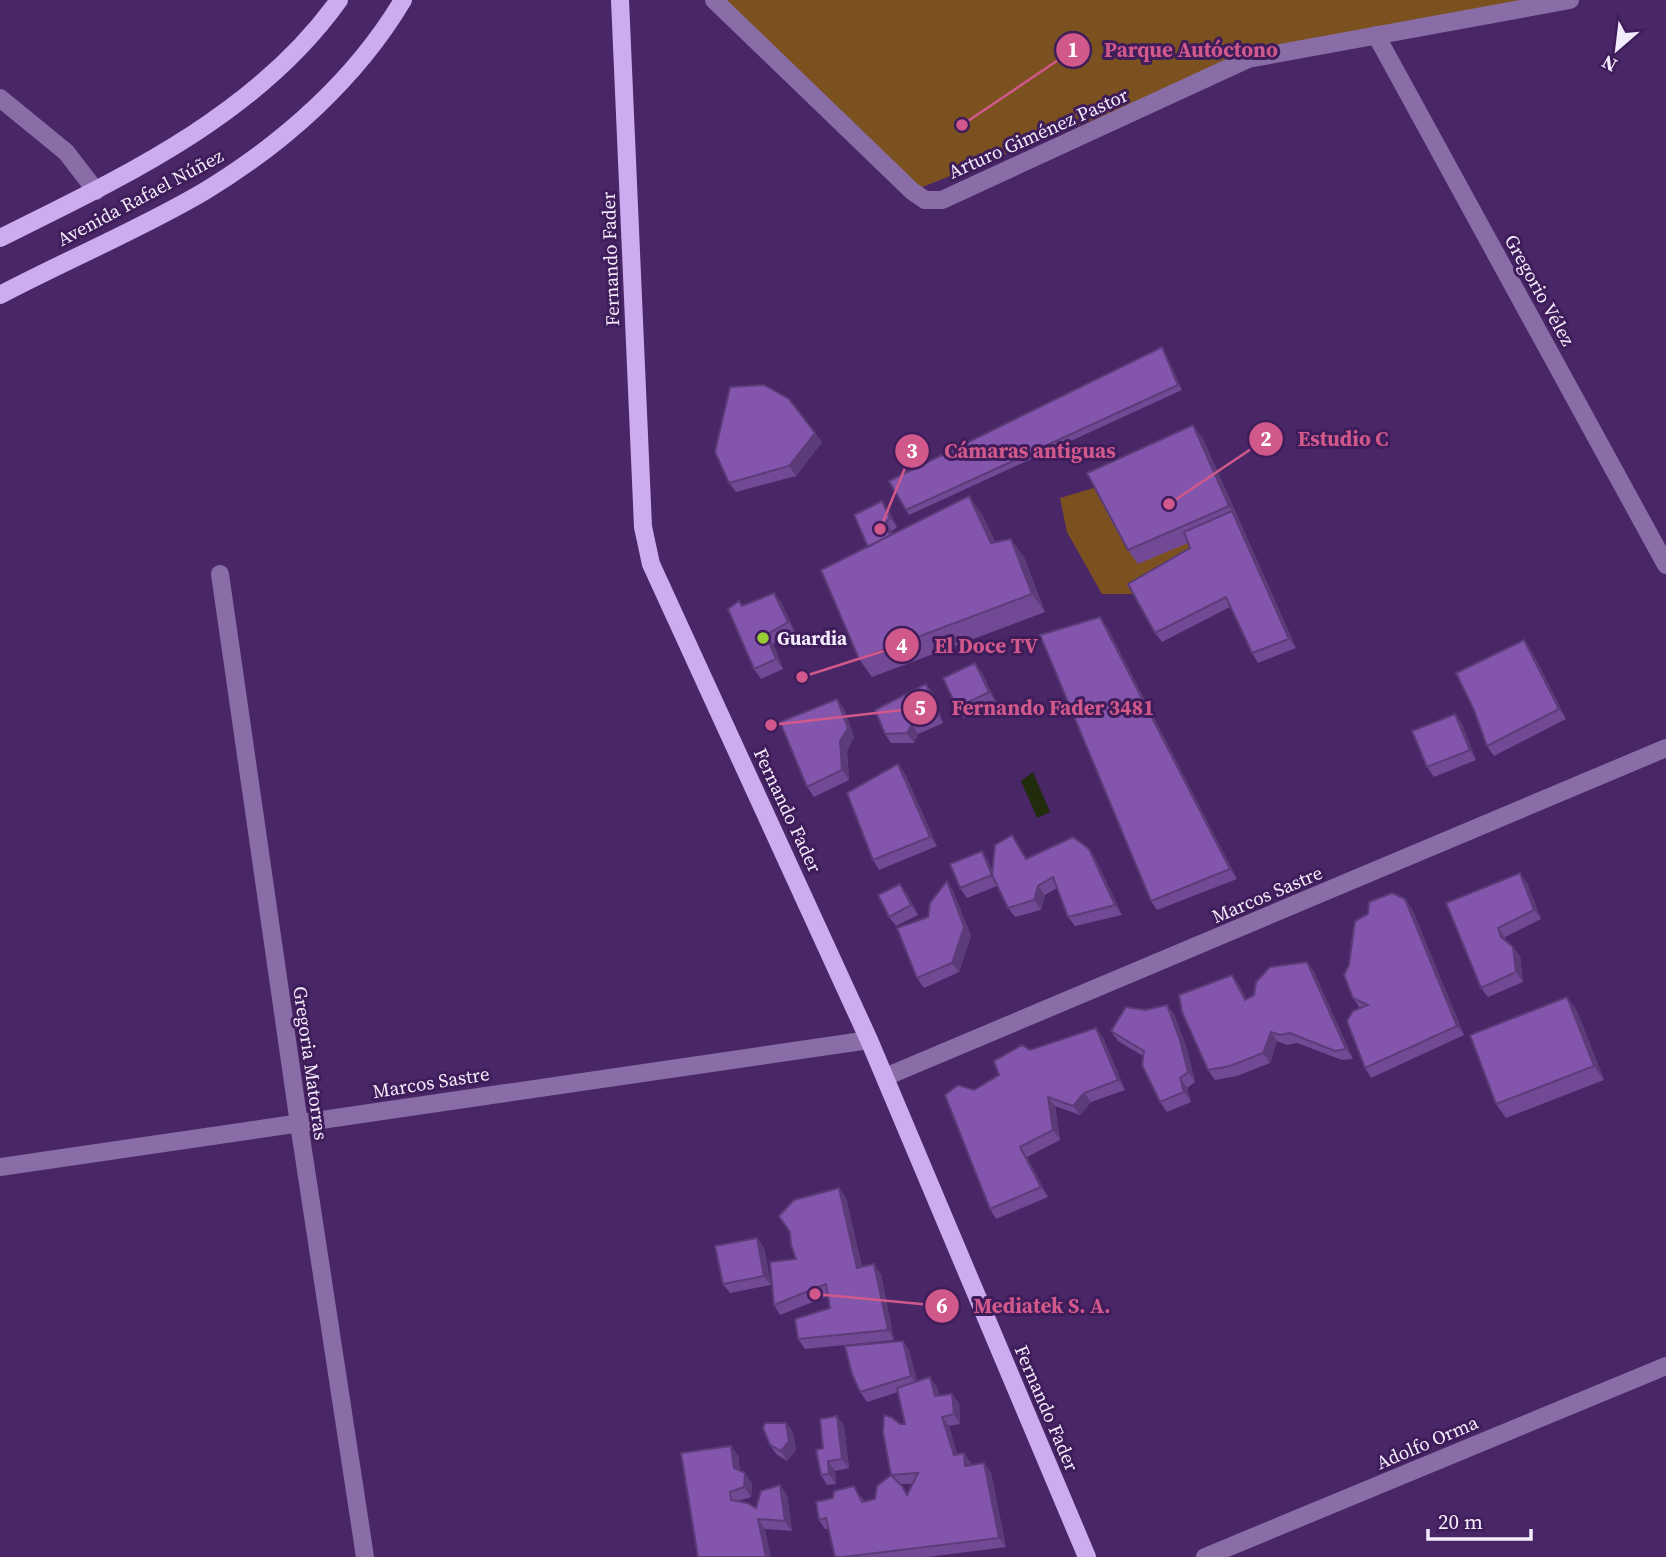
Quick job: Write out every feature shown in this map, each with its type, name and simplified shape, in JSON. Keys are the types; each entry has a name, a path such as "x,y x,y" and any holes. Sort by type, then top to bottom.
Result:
{"main road":[{"name":"Avenida Rafael Núñez","path":"0,238 162,155 247,94 287,61 318,29 339,0"},
{"name":"Avenida Rafael Núñez","path":"0,295 192,197 246,163 323,100 355,67 388,25 403,0"},
{"name":"Fernando Fader","path":"620,0 643,527 651,564 869,1040 1087,1557"}],"street":[{"name":"Arturo Giménez Pastor","path":"714,0 912,191 925,200 942,200 1248,59 1570,0"},
{"name":"Gregorio Vélez","path":"1376,35 1666,565"},
{"path":"0,98 66,152 96,191"},
{"name":"Gregoria Matorras","path":"220,574 299,1124 365,1557"},
{"name":"Marcos Sastre","path":"885,1077 1666,748"},
{"name":"Marcos Sastre","path":"0,1167 552,1084 869,1040"},
{"name":"Adolfo Orma","path":"1205,1557 1666,1366"}],"shaded area":[{"path":"714,0 1570,0 1248,59 912,191"},
{"path":"1097,487 1191,541 1197,558 1135,594 1102,594 1067,532 1060,498"},
{"path":"1033,772 1050,812 1037,818 1021,781"}],"building":[{"path":"1162,347 1178,385 906,510 889,481"},
{"path":"764,385 789,399 815,433 789,466 729,483 715,452 730,387"},
{"path":"1193,425 1229,506 1128,550 1087,473"},
{"path":"969,496 991,543 1011,539 1032,594 859,659 821,570"},
{"path":"882,501 890,518 886,522 890,535 868,547 854,515"},
{"path":"1232,511 1289,639 1252,653 1226,597 1155,633 1128,584 1190,548 1184,532"},
{"name":"Guardia","path":"774,593 788,622 766,635 776,659 754,669 728,609 739,601 742,606"},
{"path":"1100,617 1230,869 1151,901 1040,635"},
{"path":"1524,640 1559,709 1487,746 1474,710 1456,673"},
{"path":"975,663 989,692 957,708 943,678"},
{"path":"926,684 937,714 912,724 907,733 885,734 875,710"},
{"path":"837,699 848,728 840,741 842,770 807,787 780,722"},
{"path":"1455,714 1470,750 1427,767 1412,731"},
{"path":"898,764 930,837 873,860 847,793"},
{"path":"1012,835 1026,859 1073,837 1089,849 1115,905 1068,917 1053,877 1038,886 1034,900 1008,908 992,875 995,845"},
{"path":"982,851 992,875 960,888 950,864"},
{"path":"1520,873 1534,910 1498,928 1501,937 1513,947 1516,972 1481,988 1446,903"},
{"path":"947,881 964,927 952,963 917,978 897,928 928,917 930,903"},
{"path":"900,884 911,905 889,917 878,895"},
{"path":"1392,893 1405,899 1457,1026 1365,1068 1347,1021 1353,1011 1368,1005 1353,998 1344,975 1349,965 1355,921 1368,914 1369,902"},
{"path":"1307,962 1346,1049 1335,1051 1290,1033 1280,1035 1271,1032 1263,1053 1230,1066 1208,1070 1182,1012 1179,995 1232,975 1245,1000 1254,995 1256,982 1270,967"},
{"path":"1567,997 1594,1066 1496,1104 1470,1035"},
{"path":"1167,1005 1188,1072 1180,1078 1184,1092 1160,1102 1142,1065 1144,1051 1111,1031 1126,1007 1145,1010"},
{"path":"1096,1028 1118,1080 1084,1093 1073,1106 1048,1097 1053,1130 1020,1147 1041,1187 990,1209 945,1095 958,1085 974,1090 999,1075 994,1061 1022,1045 1030,1050"},
{"path":"839,1188 857,1268 874,1264 888,1330 798,1339 795,1319 830,1308 826,1284 774,1305 770,1262 796,1259 790,1232 779,1216 794,1200"},
{"path":"757,1238 764,1276 723,1284 715,1246"},
{"path":"903,1341 911,1376 860,1392 845,1346"},
{"path":"930,1377 935,1396 952,1394 954,1414 942,1417 954,1455 964,1453 965,1466 984,1463 999,1538 835,1557 826,1518 819,1520 816,1502 833,1498 834,1491 854,1486 862,1502 875,1499 877,1486 891,1475 883,1432 884,1415 905,1424 897,1388","holes":["918,1473 907,1495 891,1475"]},
{"path":"837,1416 842,1459 828,1461 829,1474 821,1475 816,1450 823,1448 820,1419"},
{"path":"765,1423 786,1423 789,1441 781,1451 770,1445 763,1428"},
{"path":"731,1446 734,1468 745,1473 744,1487 730,1492 731,1500 756,1508 761,1491 780,1485 785,1521 758,1519 766,1557 698,1557 681,1453"}],"place":[{"name":"Parque Autóctono","path":"962,125"},
{"name":"Estudio C","path":"1169,504"},
{"name":"Cámaras antiguas","path":"880,529"},
{"name":"Guardia","path":"763,638"},
{"name":"El Doce TV","path":"802,677"},
{"name":"Fernando Fader 3481","path":"771,725"},
{"name":"Mediatek S. A.","path":"815,1294"}]}
